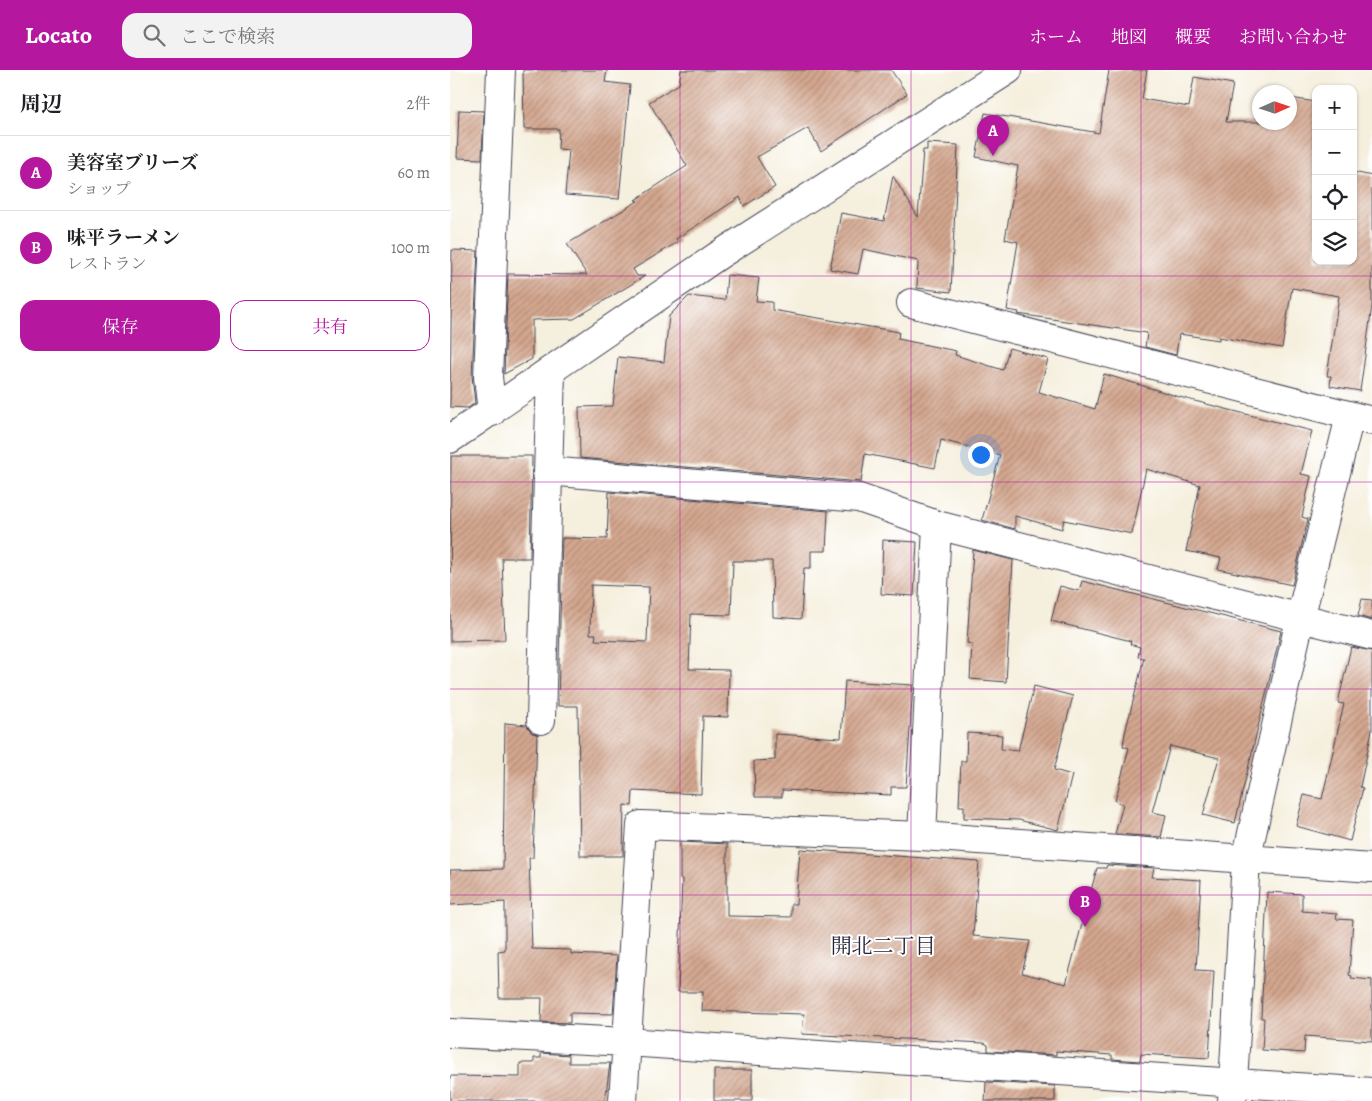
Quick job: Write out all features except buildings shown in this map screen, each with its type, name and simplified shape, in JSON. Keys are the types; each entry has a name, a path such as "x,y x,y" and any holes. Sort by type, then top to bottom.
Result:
{"street":[{"path":"492,412 488,377 501,70"},
{"path":"450,439 492,412 719,254 1008,70"},
{"path":"911,303 1361,419 1300,619 1246,860 1232,1092"},
{"path":"540,720 551,371"},
{"path":"548,471 859,498 936,525 1372,636"},
{"path":"922,836 936,525"},
{"path":"623,1101 642,824 922,836 1372,868"},
{"path":"450,1033 627,1042 1232,1092 1372,1092"}],"place":[{"name":"美容室ブリーズ","path":"993,156"},
{"name":"味平ラーメン","path":"1085,927"}],"district":[{"name":"開北二丁目","path":"883,946"}]}
